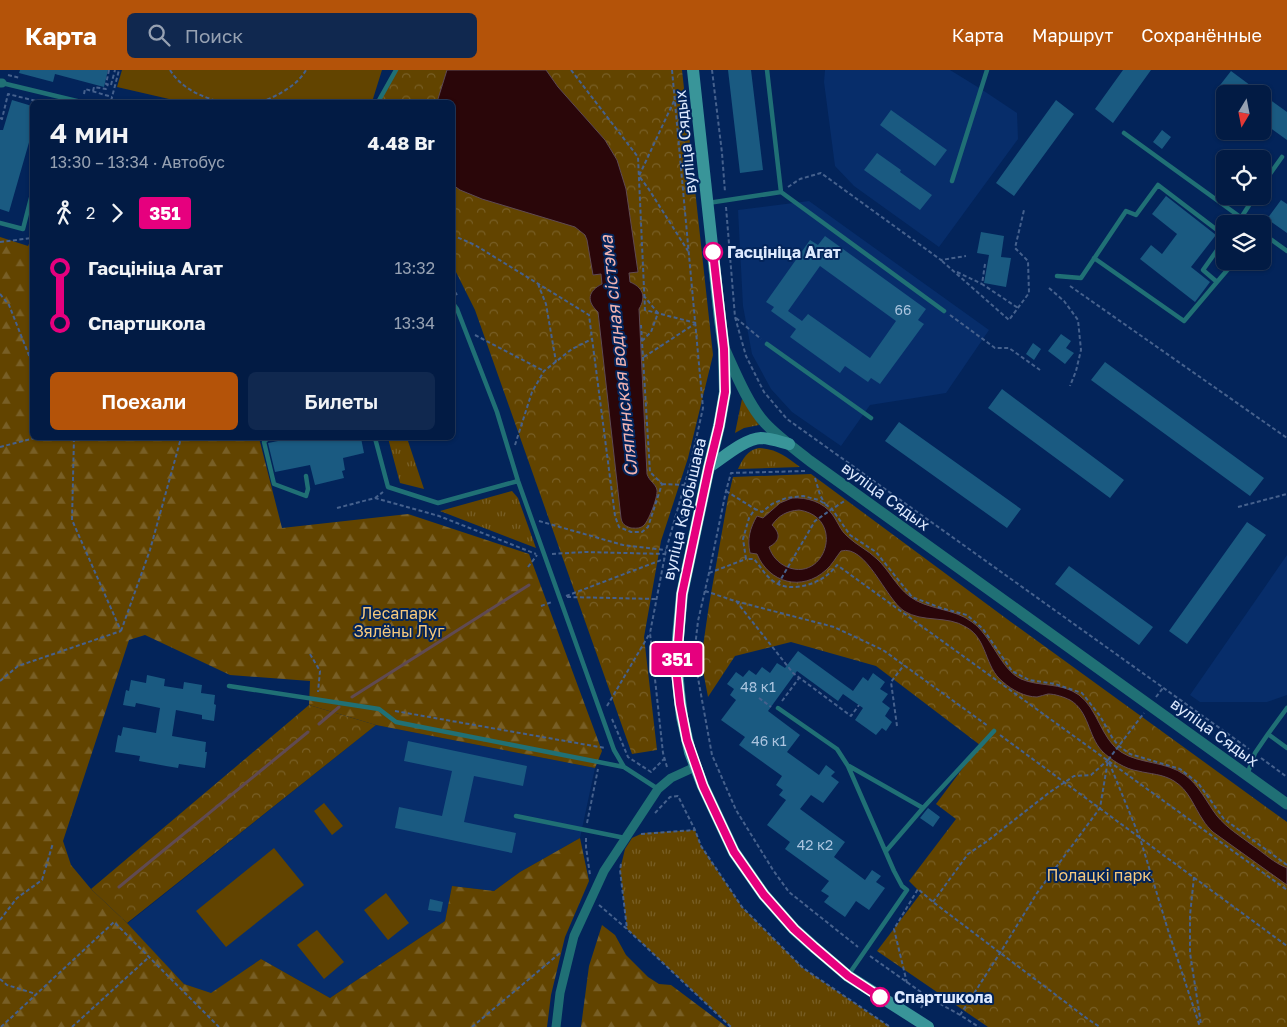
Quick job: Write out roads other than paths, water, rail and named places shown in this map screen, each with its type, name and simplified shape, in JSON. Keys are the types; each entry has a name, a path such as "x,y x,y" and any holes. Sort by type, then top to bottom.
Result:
{"main road":[{"name":"вуліца Сядых","path":"694,70 724,349"},
{"name":"вуліца Карбышава","path":"724,349 725,392 682,594 676,668 684,725 695,767 734,852 764,895 794,929 848,976 928,1027"},
{"path":"709,467 740,445 752,440 763,438 789,444"}],"street":[{"name":"вуліца Сядых","path":"724,349 741,384 764,422 789,444 838,482 1287,804"},
{"path":"556,1027 560,993 574,936 604,871 658,789 671,778 695,767"}],"lane":[{"path":"379,100 396,70"},
{"path":"768,70 781,192"},
{"path":"952,181 987,70"},
{"path":"2,80 72,100"},
{"path":"1124,133 1238,215"},
{"path":"1271,172 1282,156"},
{"path":"1057,276 1081,278 1126,210 1136,215 1158,185 1216,231"},
{"path":"708,203 781,192 944,311"},
{"path":"0,223 23,229 30,202"},
{"path":"1271,239 1287,250"},
{"path":"1216,251 1203,270 1218,282"},
{"path":"1094,258 1184,321 1228,270"},
{"path":"455,309 497,412 518,481 614,750 624,768"},
{"path":"767,344 871,418"},
{"path":"266,440 264,442 274,484 306,496 308,490 306,476"},
{"path":"376,440 388,487 438,503 518,481"},
{"path":"229,686 379,709 396,722 624,768 658,789"},
{"path":"778,708 837,749 848,766 894,871 902,886 907,890 848,976"},
{"path":"1247,775 1255,754 1287,708"},
{"path":"886,851 994,731"},
{"path":"1268,734 1287,748"},
{"path":"848,766 923,808"},
{"path":"516,816 625,838"}],"water":[{"name":"Сляпянская водная сістэма","path":"447,70 546,70 558,87 605,140 617,160 626,189 638,272 629,273 630,282 640,289 643,296 639,309 647,474 657,490 650,515 641,527 631,528 625,526 621,518 598,312 590,300 591,293 602,284 601,274 593,275 585,235 575,227 482,199 455,186 455,100 438,100"},
{"path":"792,498 798,498 809,499 824,506 832,514 845,534 877,559 900,588 909,596 924,604 965,617 979,628 1007,668 1014,674 1021,679 1065,688 1079,695 1091,708 1114,746 1128,756 1170,767 1178,770 1190,779 1225,824 1273,861 1287,868 1287,885 1213,832 1204,822 1184,789 1174,781 1118,764 1102,751 1097,745 1081,710 1070,700 1051,694 1032,697 1015,690 997,676 978,639 966,627 951,621 911,615 904,611 867,563 859,556 850,551 841,551 826,570 817,577 807,581 787,581 769,572 757,554 750,553 749,538 757,516 763,518 780,503","holes":["799,510 814,515 822,524 826,535 825,547 820,558 812,566 801,569 787,567 776,559 769,547 778,537 777,531 772,525 780,516 791,511"]}],"waterway":[{"path":"352,697 529,585"},
{"path":"319,724 339,707"},
{"path":"119,887 308,732"}],"place":[{"name":"Гасцініца Агат","path":"713,252"},
{"name":"Спартшкола","path":"880,997"}],"park label":[{"name":"Лесапарк Зялёны Луг","path":"399,622"},
{"name":"Полацкі парк","path":"1099,875"}]}
